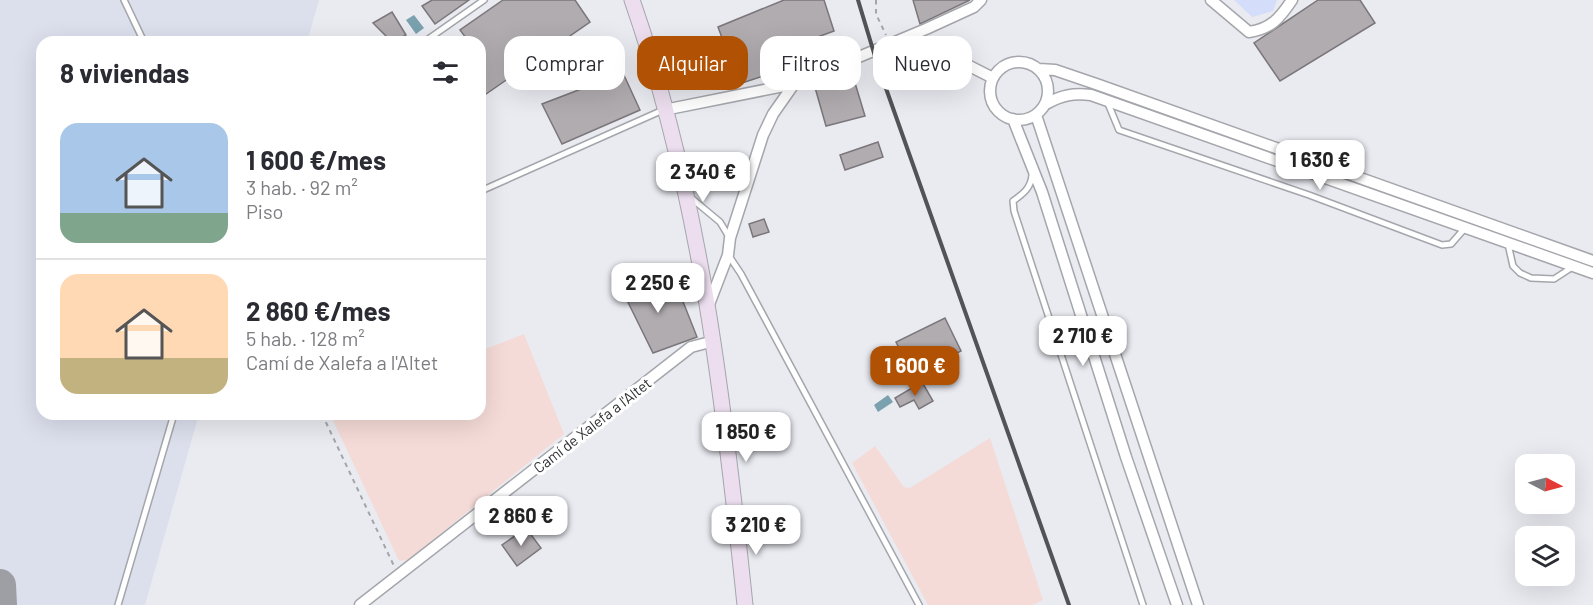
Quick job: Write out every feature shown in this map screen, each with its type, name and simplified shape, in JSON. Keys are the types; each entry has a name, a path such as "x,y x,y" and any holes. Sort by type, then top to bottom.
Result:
{"street":[{"path":"632,0 664,110 684,192 714,341 745,605"},
{"path":"907,36 974,7 981,0"},
{"path":"1211,0 1249,32 1266,30 1281,16 1292,0"},
{"path":"1593,261 1055,70 1039,69 1022,61 1012,62 1003,66 993,78 990,91 992,101 997,109 1013,119 1022,120 1036,115 1046,104 1059,96 1073,93 1106,100 1593,273"},
{"path":"972,67 993,78"},
{"path":"1039,69 1048,86 1046,104"},
{"path":"664,110 764,90"},
{"path":"708,309 728,255 730,238 763,135 773,114 790,90"},
{"path":"1036,115 1198,605"},
{"path":"1013,119 1033,170 1126,457 1177,605"},
{"name":"Camí de Xalefa a l'Altet","path":"360,605 399,577 691,347 714,341"}],"lane":[{"path":"124,0 141,36"},
{"path":"433,36 484,0"},
{"path":"1106,100 1119,130 1309,195 1442,245 1451,244 1466,228"},
{"path":"486,189 664,110"},
{"path":"1033,170 1032,183 1013,201 1014,211 1143,605"},
{"path":"684,192 720,222 730,238"},
{"path":"1507,243 1513,266 1520,273 1531,278 1554,279 1574,266"},
{"path":"728,255 741,274 919,605"},
{"path":"118,605 172,420"}],"path":[{"path":"876,0 876,14 887,36"},
{"path":"325,420 399,577"}],"shaded area":[{"path":"0,0 319,0 309,36 36,36 36,420 197,420 145,605 0,605"},
{"path":"1234,0 1277,0 1273,11 1252,17"},
{"path":"414,15 424,28 416,34 406,20"},
{"path":"524,334 564,434 408,560 399,561 333,420 486,420 486,349"},
{"path":"888,395 893,402 878,412 874,405"},
{"path":"990,438 1043,600 1033,605 928,605 852,463 875,446 904,487 910,488"}],"building":[{"path":"432,0 469,0 435,24 422,6"},
{"path":"503,0 575,0 590,22 570,36 504,36 504,82 486,94 486,36 464,36 460,30"},
{"path":"784,0 824,0 834,31 820,36 760,36 760,77 748,81 748,36 721,36 718,27"},
{"path":"913,0 970,0 920,24"},
{"path":"1318,0 1360,0 1375,23 1280,81 1254,43"},
{"path":"392,12 406,35 386,36 373,23"},
{"path":"625,77 640,110 562,144 542,104 579,90 625,90"},
{"path":"816,90 857,90 865,116 826,126"},
{"path":"878,142 883,157 845,170 840,155"},
{"path":"764,219 769,232 753,237 749,224"},
{"path":"651,272 661,302 678,289 697,337 653,353 619,284"},
{"path":"945,318 961,351 914,377 896,342"},
{"path":"922,382 933,401 919,409 914,400 900,407 895,398"},
{"path":"526,528 541,548 517,566 502,545"}],"taxiway":[{"path":"0,585 1,605"}],"railway":[{"path":"858,0 877,63 1069,605"}]}
